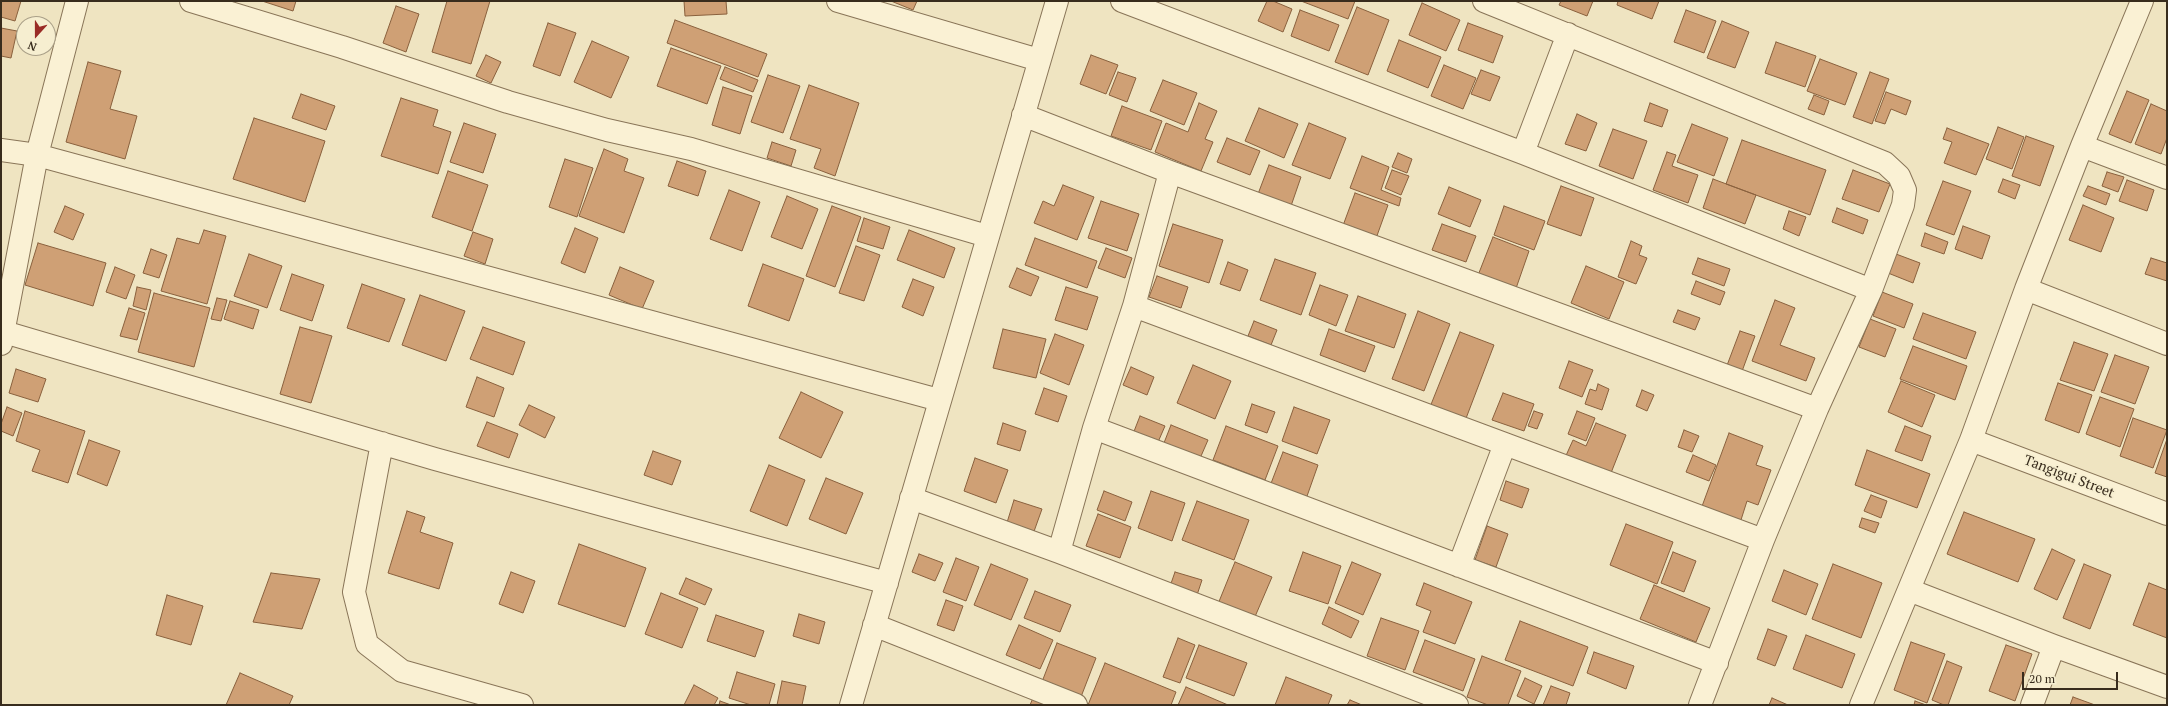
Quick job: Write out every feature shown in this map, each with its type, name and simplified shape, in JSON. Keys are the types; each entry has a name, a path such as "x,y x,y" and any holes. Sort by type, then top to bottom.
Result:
{"street":[{"path":"77,1 37,155 2,338 887,582"},
{"path":"191,1 334,45 508,102 607,130 691,149 987,236"},
{"path":"838,1 1040,60"},
{"path":"851,705 1057,1"},
{"path":"1122,1 1523,153 1871,290"},
{"path":"1484,1 1886,163 1900,176 1905,190 1903,205 1871,290 1817,409 1763,540 1700,705"},
{"path":"1861,705 1971,440 2026,289 2082,146 2142,1"},
{"path":"1523,153 1568,34"},
{"path":"1023,115 1170,172 1817,409"},
{"path":"2082,146 2167,178"},
{"path":"1,150 37,155 939,400"},
{"path":"1059,552 1094,428 1134,306 1170,172"},
{"path":"2026,289 2167,344"},
{"path":"1134,306 1763,540"},
{"path":"1094,428 1717,663"},
{"name":"Tangigui Street","path":"1971,440 2167,514"},
{"path":"382,443 354,592 367,644 402,670 522,705"},
{"path":"1459,566 1505,444"},
{"path":"911,498 1059,552 1457,705"},
{"path":"1909,590 2054,646 2167,687"},
{"path":"874,625 1076,705"},
{"path":"2032,705 2054,646"}],"building":[{"path":"1,1 21,1 15,21 1,17"},
{"path":"262,1 296,1 293,11"},
{"path":"447,1 490,1 471,64 432,52"},
{"path":"684,1 726,1 727,14 685,16"},
{"path":"891,1 917,1 913,10"},
{"path":"1267,1 1273,1 1292,9 1283,32 1258,21"},
{"path":"1301,1 1355,1 1348,19"},
{"path":"1561,1 1593,1 1587,16 1559,5"},
{"path":"1618,1 1659,1 1652,19 1617,5"},
{"path":"1422,3 1460,20 1446,51 1409,35"},
{"path":"396,6 419,14 406,52 383,43"},
{"path":"1357,7 1389,20 1368,75 1335,62"},
{"path":"1300,10 1339,25 1329,51 1291,36"},
{"path":"1686,10 1716,21 1704,53 1674,42"},
{"path":"675,20 767,54 758,77 667,43"},
{"path":"1722,21 1749,32 1735,68 1707,58"},
{"path":"548,23 576,33 560,76 533,66"},
{"path":"1468,23 1503,36 1493,63 1458,50"},
{"path":"1,28 16,31 11,58 1,56"},
{"path":"1399,40 1441,57 1428,88 1387,71"},
{"path":"592,41 629,57 611,98 574,82"},
{"path":"1776,42 1816,56 1805,87 1765,73"},
{"path":"671,48 721,66 707,104 657,86"},
{"path":"486,55 501,62 491,83 476,76"},
{"path":"1091,55 1118,65 1106,94 1080,84"},
{"path":"1820,59 1857,73 1845,105 1807,91"},
{"path":"88,62 121,71 110,109 137,116 125,159 66,142"},
{"path":"1444,65 1476,78 1463,109 1431,96"},
{"path":"725,67 758,80 753,92 720,79"},
{"path":"1481,70 1500,77 1490,101 1471,94"},
{"path":"1118,72 1136,78 1127,102 1109,95"},
{"path":"1870,72 1889,79 1872,124 1853,117"},
{"path":"768,75 800,86 783,133 751,122"},
{"path":"1163,80 1197,93 1184,125 1150,111"},
{"path":"809,85 859,103 835,176 814,168 821,149 790,139"},
{"path":"723,87 752,96 740,134 712,125"},
{"path":"2127,91 2149,100 2131,143 2109,134"},
{"path":"1886,92 1911,101 1906,115 1891,109 1885,124 1875,121"},
{"path":"301,94 335,106 326,130 292,118"},
{"path":"1814,95 1829,101 1824,115 1808,109"},
{"path":"401,98 438,110 433,126 451,132 438,174 381,156"},
{"path":"1199,103 1217,111 1205,139 1213,142 1201,171 1155,152 1166,123 1188,132"},
{"path":"1650,103 1668,110 1662,127 1644,121"},
{"path":"2151,104 2167,111 2167,138 2161,154 2135,144"},
{"path":"1122,106 1162,121 1151,150 1111,136"},
{"path":"1259,108 1298,124 1284,158 1245,141"},
{"path":"1577,114 1597,123 1586,151 1565,144"},
{"path":"254,118 325,141 305,202 233,179"},
{"path":"464,123 496,134 483,173 450,162"},
{"path":"1309,123 1346,138 1330,179 1292,165"},
{"path":"1692,124 1728,138 1714,176 1677,162"},
{"path":"1998,127 2024,137 2012,169 1986,159"},
{"path":"1947,128 1989,144 1976,175 1944,163 1952,142 1943,139"},
{"path":"1613,129 1647,141 1633,179 1599,166"},
{"path":"2026,136 2054,146 2040,186 2012,176"},
{"path":"1227,138 1260,151 1250,175 1217,162"},
{"path":"1742,140 1826,170 1810,215 1726,184"},
{"path":"772,142 796,150 791,166 767,158"},
{"path":"604,149 628,159 624,171 644,178 624,233 579,216"},
{"path":"1667,152 1676,155 1672,166 1698,175 1688,203 1653,190"},
{"path":"1398,153 1412,159 1407,173 1392,167"},
{"path":"1362,156 1389,167 1381,190 1401,198 1399,206 1350,188"},
{"path":"565,159 593,168 577,217 549,207"},
{"path":"677,161 706,171 698,196 668,186"},
{"path":"1269,165 1301,177 1291,206 1258,194"},
{"path":"1392,170 1409,176 1401,195 1385,188"},
{"path":"1853,170 1890,184 1879,212 1842,199"},
{"path":"448,171 488,185 472,231 432,217"},
{"path":"2107,172 2124,177 2118,192 2102,186"},
{"path":"1713,179 1756,195 1745,224 1703,208"},
{"path":"2003,179 2020,185 2015,199 1998,192"},
{"path":"2127,180 2154,190 2147,211 2119,201"},
{"path":"1943,181 1971,191 1954,235 1926,225"},
{"path":"1063,185 1094,197 1077,240 1034,223 1043,201 1054,206"},
{"path":"1561,186 1594,198 1581,236 1547,224"},
{"path":"2088,186 2110,194 2106,205 2083,196"},
{"path":"1449,187 1481,200 1470,227 1438,214"},
{"path":"729,190 760,202 742,251 710,239"},
{"path":"1355,193 1388,205 1374,244 1341,231"},
{"path":"787,196 818,209 802,249 771,237"},
{"path":"1101,201 1139,214 1127,251 1088,238"},
{"path":"2083,205 2114,218 2101,252 2069,240"},
{"path":"65,206 84,214 73,240 54,232"},
{"path":"832,206 861,217 835,287 806,276"},
{"path":"1504,206 1545,221 1534,250 1494,235"},
{"path":"1837,208 1868,220 1863,234 1832,222"},
{"path":"1789,211 1806,217 1799,236 1783,229"},
{"path":"864,218 890,227 883,249 857,241"},
{"path":"1173,224 1223,240 1209,283 1159,266"},
{"path":"1442,224 1476,236 1466,262 1432,250"},
{"path":"1963,226 1990,236 1982,259 1955,249"},
{"path":"575,228 598,238 585,273 561,263"},
{"path":"204,230 226,236 207,304 161,291 177,238 199,244"},
{"path":"909,230 955,248 944,278 897,260"},
{"path":"473,232 493,239 485,264 464,256"},
{"path":"1925,233 1948,242 1944,254 1921,246"},
{"path":"1493,237 1529,251 1513,297 1475,283"},
{"path":"1035,238 1097,261 1087,288 1025,265"},
{"path":"1631,241 1642,246 1639,255 1647,258 1636,284 1618,277"},
{"path":"38,243 106,263 93,306 25,285"},
{"path":"856,246 880,255 864,301 839,293"},
{"path":"1106,248 1132,258 1125,278 1098,268"},
{"path":"151,249 167,255 159,278 143,273"},
{"path":"249,254 282,266 267,308 234,296"},
{"path":"1896,254 1920,263 1913,283 1888,273"},
{"path":"1698,258 1730,269 1724,286 1692,274"},
{"path":"2151,258 2167,263 2167,281 2145,274"},
{"path":"1275,259 1316,273 1301,315 1260,300"},
{"path":"1228,262 1248,270 1240,291 1220,284"},
{"path":"763,264 804,279 789,321 748,306"},
{"path":"1586,266 1624,282 1609,319 1571,303"},
{"path":"115,267 135,275 126,299 106,292"},
{"path":"620,267 654,281 642,309 609,295"},
{"path":"1017,268 1039,277 1031,296 1009,287"},
{"path":"292,274 324,285 312,321 280,310"},
{"path":"1157,276 1188,287 1181,308 1149,297"},
{"path":"913,279 934,287 923,316 902,307"},
{"path":"1696,281 1725,292 1720,305 1691,294"},
{"path":"362,284 405,299 389,342 347,328"},
{"path":"1320,285 1348,295 1336,326 1309,315"},
{"path":"137,287 151,290 146,310 133,306"},
{"path":"1066,287 1098,297 1087,330 1055,320"},
{"path":"1882,292 1913,304 1904,328 1873,316"},
{"path":"154,293 210,308 194,367 138,352"},
{"path":"420,295 465,311 446,361 402,345"},
{"path":"1358,296 1406,314 1394,348 1345,331"},
{"path":"217,298 227,300 221,321 211,319"},
{"path":"1775,300 1795,308 1780,345 1815,358 1806,381 1752,361"},
{"path":"230,301 259,310 253,329 224,319"},
{"path":"129,308 145,313 137,340 120,336"},
{"path":"1678,310 1700,318 1695,330 1673,322"},
{"path":"1418,311 1450,324 1424,391 1392,379"},
{"path":"1923,313 1976,332 1966,359 1913,339"},
{"path":"1870,319 1896,329 1885,357 1859,347"},
{"path":"1254,321 1277,330 1271,345 1248,336"},
{"path":"300,327 332,336 311,403 280,394"},
{"path":"483,327 525,342 513,375 470,359"},
{"path":"1003,329 1046,339 1036,378 993,368"},
{"path":"1329,329 1375,346 1365,372 1320,355"},
{"path":"1740,331 1755,336 1741,374 1726,368"},
{"path":"1460,332 1494,345 1465,421 1430,407"},
{"path":"1055,334 1084,345 1069,385 1040,373"},
{"path":"2074,342 2108,354 2094,391 2060,380"},
{"path":"1913,346 1967,366 1955,400 1900,379"},
{"path":"2115,355 2149,367 2135,404 2101,392"},
{"path":"1569,361 1593,370 1582,397 1559,388"},
{"path":"1193,365 1231,381 1215,419 1177,403"},
{"path":"1131,367 1154,377 1147,395 1123,385"},
{"path":"16,369 46,379 38,402 9,393"},
{"path":"477,377 504,388 494,417 466,407"},
{"path":"1901,381 1935,395 1922,427 1888,412"},
{"path":"2058,383 2092,395 2079,433 2045,420"},
{"path":"1598,384 1609,389 1602,410 1585,404 1590,389 1596,391"},
{"path":"1044,388 1067,396 1058,422 1035,414"},
{"path":"1642,390 1654,395 1647,411 1636,406"},
{"path":"801,392 843,412 821,458 779,438"},
{"path":"1503,393 1534,404 1524,431 1492,420"},
{"path":"2100,397 2134,409 2120,447 2086,434"},
{"path":"1252,404 1275,412 1267,433 1245,425"},
{"path":"529,405 555,417 545,438 519,425"},
{"path":"7,407 22,413 13,436 1,431 1,424"},
{"path":"1294,407 1330,420 1317,454 1282,441"},
{"path":"25,411 85,431 68,483 32,471 40,450 16,441"},
{"path":"1534,411 1543,414 1537,429 1528,426"},
{"path":"1577,411 1595,418 1586,441 1568,434"},
{"path":"1140,416 1165,426 1155,449 1131,439"},
{"path":"2133,418 2167,430 2153,468 2120,456"},
{"path":"487,422 518,434 509,458 477,446"},
{"path":"1003,423 1026,431 1020,451 997,444"},
{"path":"1596,423 1626,435 1609,478 1564,460 1573,440 1586,446"},
{"path":"1171,425 1208,440 1198,463 1162,448"},
{"path":"1226,426 1278,446 1265,480 1213,460"},
{"path":"1905,426 1931,436 1922,461 1895,451"},
{"path":"1684,430 1699,436 1692,452 1678,447"},
{"path":"1729,433 1763,446 1756,465 1771,470 1758,505 1747,501 1740,523 1701,509"},
{"path":"2167,439 2167,477 2155,473"},
{"path":"89,440 120,451 107,486 77,474"},
{"path":"1867,450 1930,474 1917,508 1855,485"},
{"path":"653,451 681,461 672,485 644,475"},
{"path":"1283,452 1318,465 1306,499 1270,486"},
{"path":"1693,455 1716,465 1709,481 1686,472"},
{"path":"975,458 1008,470 996,503 964,491"},
{"path":"769,465 805,480 787,526 750,511"},
{"path":"826,478 863,493 846,534 809,519"},
{"path":"1506,481 1529,489 1522,508 1500,500"},
{"path":"1104,491 1132,502 1125,521 1097,510"},
{"path":"1151,491 1185,503 1172,541 1138,528"},
{"path":"1871,495 1887,501 1881,518 1864,511"},
{"path":"1014,500 1042,509 1032,537 1005,529"},
{"path":"1197,501 1249,520 1234,560 1182,540"},
{"path":"407,511 425,517 420,532 453,543 439,589 388,573"},
{"path":"1964,512 2035,539 2018,582 1947,554"},
{"path":"1098,514 1131,527 1120,558 1086,546"},
{"path":"1862,518 1879,523 1875,533 1859,527"},
{"path":"1626,524 1673,542 1657,584 1610,565"},
{"path":"1487,526 1508,534 1496,567 1475,560"},
{"path":"579,544 646,568 625,627 558,604"},
{"path":"2052,549 2075,560 2057,600 2034,589"},
{"path":"1303,552 1341,566 1328,604 1289,591"},
{"path":"1673,552 1696,561 1684,592 1661,583"},
{"path":"919,554 943,563 935,581 912,572"},
{"path":"956,558 979,567 966,601 943,592"},
{"path":"1235,562 1272,577 1254,619 1218,604"},
{"path":"1352,562 1381,574 1363,615 1335,603"},
{"path":"991,564 1028,579 1011,620 974,605"},
{"path":"1833,564 1882,583 1861,638 1812,619"},
{"path":"2084,564 2111,575 2090,629 2063,618"},
{"path":"1784,570 1818,584 1806,615 1772,601"},
{"path":"511,572 535,581 523,613 499,604"},
{"path":"1175,572 1202,580 1195,601 1168,592"},
{"path":"271,573 320,579 302,629 253,622"},
{"path":"686,578 712,589 705,605 679,594"},
{"path":"1424,583 1472,602 1455,644 1423,632 1431,611 1416,605"},
{"path":"2149,583 2167,590 2167,638 2133,625"},
{"path":"1654,585 1710,608 1696,642 1640,619"},
{"path":"1035,591 1071,605 1060,632 1024,618"},
{"path":"661,593 698,608 682,648 645,634"},
{"path":"167,595 203,606 191,645 156,635"},
{"path":"946,600 963,606 954,631 937,625"},
{"path":"1329,607 1359,621 1351,638 1322,624"},
{"path":"799,614 825,622 819,644 793,636"},
{"path":"716,615 764,631 755,657 707,641"},
{"path":"1381,618 1419,631 1405,670 1367,656"},
{"path":"1520,621 1588,647 1573,686 1505,660"},
{"path":"1019,625 1053,640 1040,669 1006,655"},
{"path":"1768,629 1787,636 1775,666 1757,659"},
{"path":"1806,635 1855,654 1842,688 1793,669"},
{"path":"1178,638 1195,645 1180,683 1163,677"},
{"path":"1425,640 1475,659 1463,691 1413,672"},
{"path":"1911,642 1945,654 1927,703 1894,690"},
{"path":"1057,643 1096,658 1079,702 1040,687"},
{"path":"1199,645 1247,663 1234,696 1186,678"},
{"path":"2006,645 2032,654 2015,701 1989,691"},
{"path":"1594,652 1634,666 1626,689 1587,673"},
{"path":"1482,656 1521,671 1508,705 1488,705 1467,697"},
{"path":"1947,661 1962,667 1948,705 1944,705 1932,700"},
{"path":"1105,663 1176,692 1171,705 1088,705"},
{"path":"737,672 775,684 769,705 751,705 729,698"},
{"path":"240,673 293,696 289,705 226,705"},
{"path":"1286,677 1332,695 1328,705 1275,705"},
{"path":"1525,678 1542,686 1534,704 1517,696"},
{"path":"782,681 806,686 802,705 777,705"},
{"path":"694,685 718,698 714,705 684,705"},
{"path":"1551,686 1570,693 1566,705 1543,705"},
{"path":"1186,687 1228,705 1178,705"},
{"path":"2073,697 2095,705 2070,705"},
{"path":"1033,698 1049,705 1030,705"},
{"path":"1772,698 1788,705 1769,705"},
{"path":"1350,700 1362,705 1347,705"},
{"path":"720,701 731,705 719,705"},
{"path":"1915,701 1926,705 1914,705"}]}
